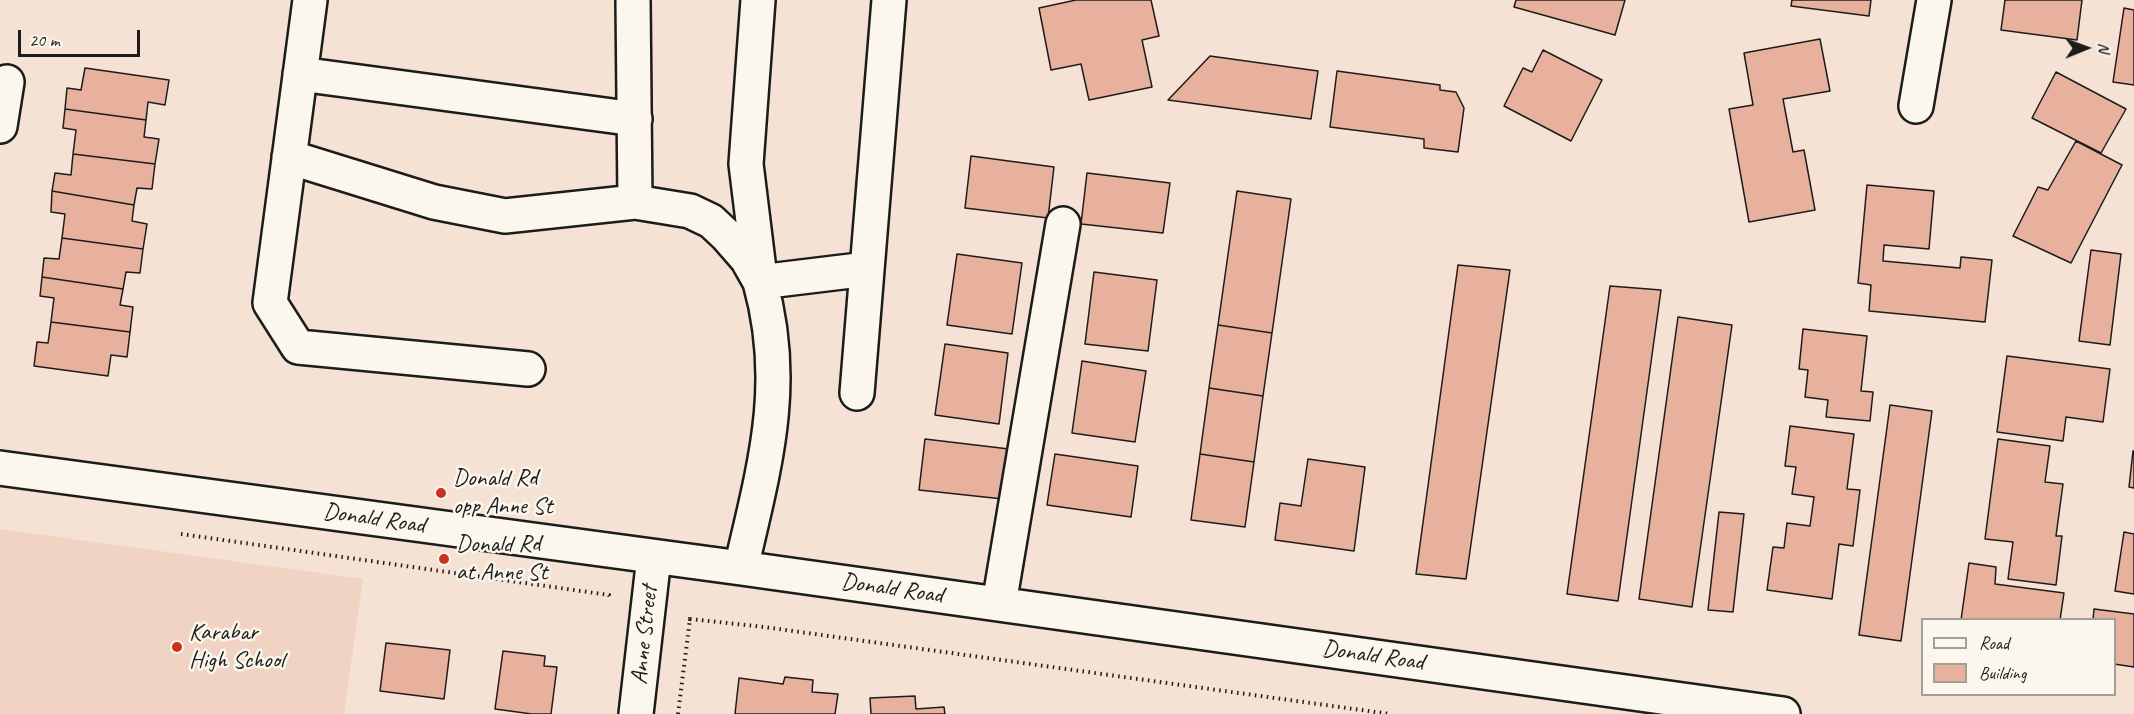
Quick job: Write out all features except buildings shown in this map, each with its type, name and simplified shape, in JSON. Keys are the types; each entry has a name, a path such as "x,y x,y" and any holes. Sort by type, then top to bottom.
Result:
{"street":[{"path":"310,0 270,303 298,347 528,369"},
{"path":"633,0 635,202"},
{"path":"741,568 768,452 775,375 773,342 768,310 760,282 746,164 758,0"},
{"path":"856,393 889,0"},
{"path":"1916,106 1934,0"},
{"path":"300,74 634,119"},
{"path":"0,126 7,82"},
{"path":"289,158 434,202 505,216 635,202 690,211 711,221 727,236 747,260 760,282"},
{"path":"999,604 1063,224"},
{"path":"760,282 867,269"},
{"name":"Donald Road","path":"0,468 741,568 1783,714"},
{"name":"Anne Street","path":"636,714 654,557"}],"path":[{"path":"176,533 609,595 617,611 649,615"},
{"path":"690,619 764,627 1390,714"}],"shaded area":[{"name":"Karabar High School","path":"0,529 363,579 344,714 0,714"}],"place":[{"name":"Donald Rd opp Anne St","path":"441,493"},
{"name":"Donald Rd at Anne St","path":"444,559"},
{"name":"Karabar High School","path":"177,647"}]}
